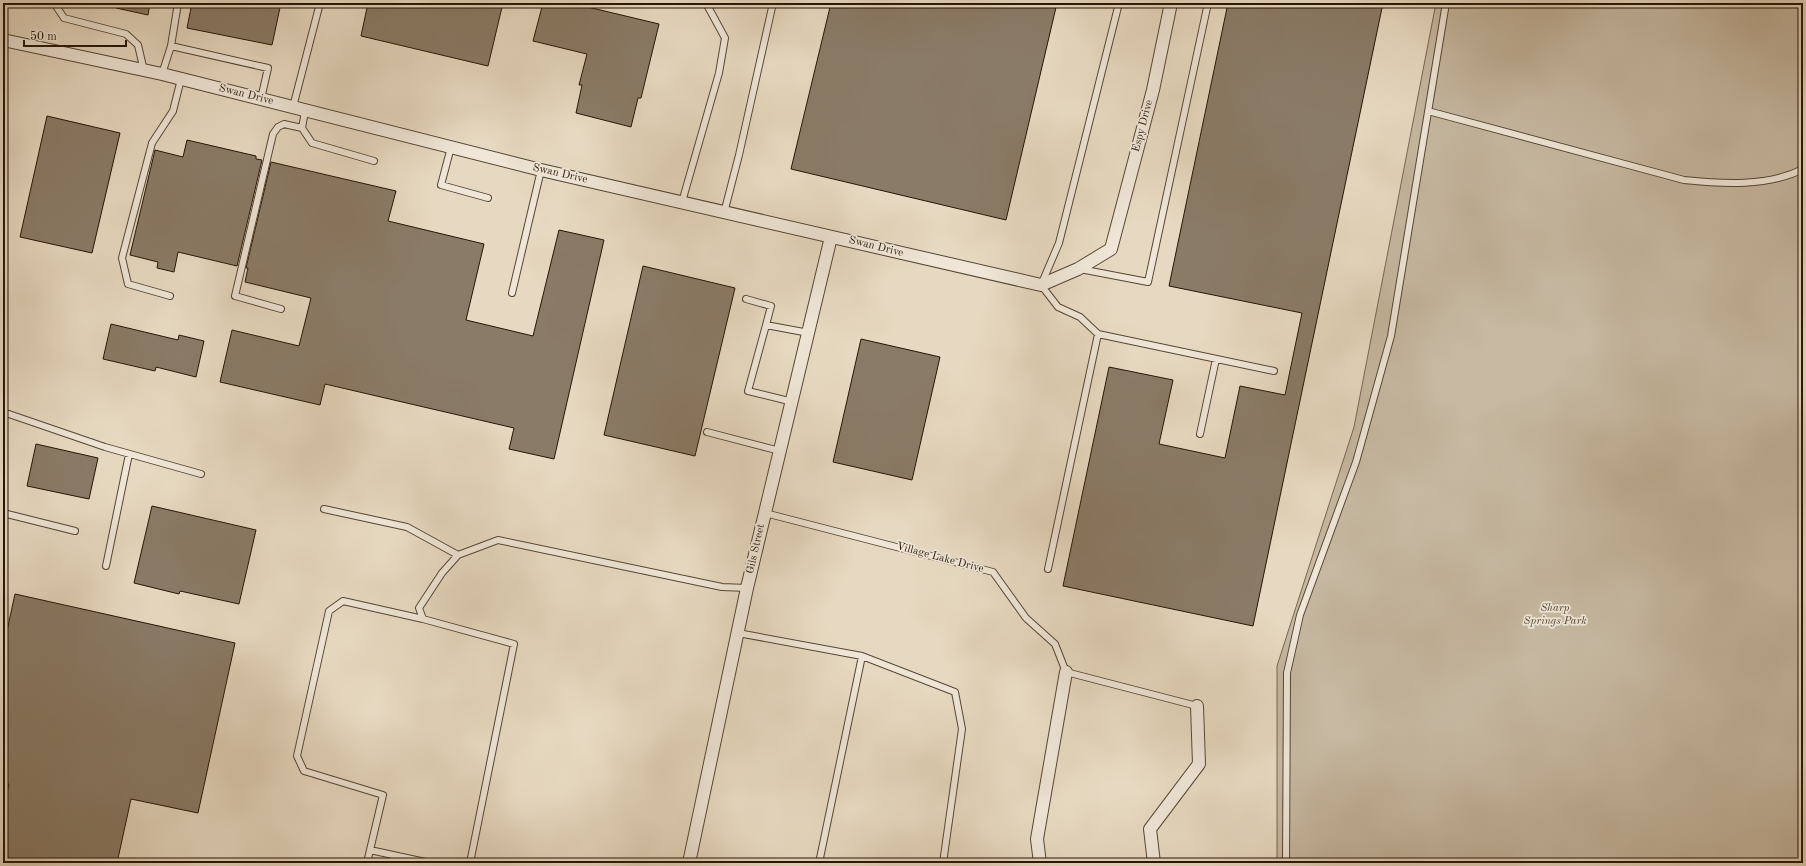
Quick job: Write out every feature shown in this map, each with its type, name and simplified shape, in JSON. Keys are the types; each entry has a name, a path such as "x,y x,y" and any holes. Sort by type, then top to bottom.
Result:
{"street":[{"name":"Espy Drive","path":"1078,269 1111,249 1153,90 1171,3"},
{"name":"Swan Drive","path":"3,40 162,74 541,170 1041,285"},
{"name":"Gils Street","path":"689,863 747,588 793,402 831,237"},
{"path":"1041,285 1078,269"},
{"path":"1040,863 1037,839 1066,672"},
{"path":"1154,863 1150,829 1199,764 1196,706"}],"lane":[{"path":"54,3 64,18 126,34 138,45 144,70"},
{"path":"162,74 171,46 178,3"},
{"path":"320,3 299,109 302,128 312,143 374,161"},
{"path":"682,202 719,73 725,38 706,3"},
{"path":"724,213 739,155 773,3"},
{"path":"1118,3 1059,242 1041,285 1058,307 1080,317 1098,334 1274,371"},
{"path":"1078,269 1148,282 1208,3"},
{"path":"1286,863 1287,673 1300,615 1356,462 1391,336 1446,3"},
{"path":"171,46 268,68 261,99"},
{"path":"170,296 128,284 122,258 152,143 173,111 181,79"},
{"path":"1428,111 1684,180 1721,184 1759,181 1789,176 1803,169"},
{"path":"281,309 235,296 273,134 278,127 284,124 302,128"},
{"path":"451,148 441,186 488,198"},
{"path":"512,292 541,170"},
{"path":"746,299 771,306 748,391 793,402"},
{"path":"766,325 809,333"},
{"path":"1048,569 1098,334"},
{"path":"1200,434 1216,359"},
{"path":"3,422 4,412 98,445 200,474"},
{"path":"707,432 780,451"},
{"path":"106,566 129,454"},
{"path":"324,509 408,527 458,555"},
{"path":"3,513 75,531"},
{"name":"Village Lake Drive","path":"765,513 993,572 1026,618 1055,644 1066,672"},
{"path":"423,619 420,608 442,573 458,555 498,540 722,587 747,588"},
{"path":"367,863 383,795 304,771 297,756 329,611 343,602 423,619 514,644 470,863"},
{"path":"738,633 862,656 955,692 962,729 943,863"},
{"path":"819,863 862,656"},
{"path":"1066,672 1196,706"},
{"path":"370,850 430,863"}],"green space":[{"name":"Sharp Springs Park","path":"1436,3 1803,3 1803,863 1277,863 1277,666 1354,427"}],"building":[{"path":"117,3 150,3 148,15 116,8"},
{"path":"192,3 281,3 272,45 187,28"},
{"path":"368,3 503,3 488,66 361,36"},
{"path":"543,3 571,3 659,24 641,98 638,98 631,127 576,113 582,85 579,85 587,54 533,41"},
{"path":"831,3 1057,3 1006,220 791,169"},
{"path":"1228,3 1383,3 1253,626 1063,586 1109,367 1173,380 1159,444 1225,458 1240,386 1285,395 1302,313 1169,286"},
{"path":"47,116 120,133 92,253 20,237"},
{"path":"187,140 256,156 256,159 262,160 237,266 178,252 174,272 157,268 158,262 130,255 155,150 183,157"},
{"path":"271,162 396,191 388,221 484,244 466,320 533,336 559,230 604,240 554,459 509,449 514,428 325,384 320,405 220,382 232,330 299,346 311,298 245,282 248,268 246,268"},
{"path":"643,266 735,288 695,456 604,435"},
{"path":"111,324 178,340 179,335 204,341 196,377 156,367 155,371 103,359"},
{"path":"861,339 940,357 912,480 833,462"},
{"path":"36,444 98,458 89,499 27,486"},
{"path":"152,506 256,530 239,604 180,591 179,594 134,583"},
{"path":"15,594 235,643 198,813 131,799 117,863 3,863 3,809 9,784 3,783 3,649"}]}
